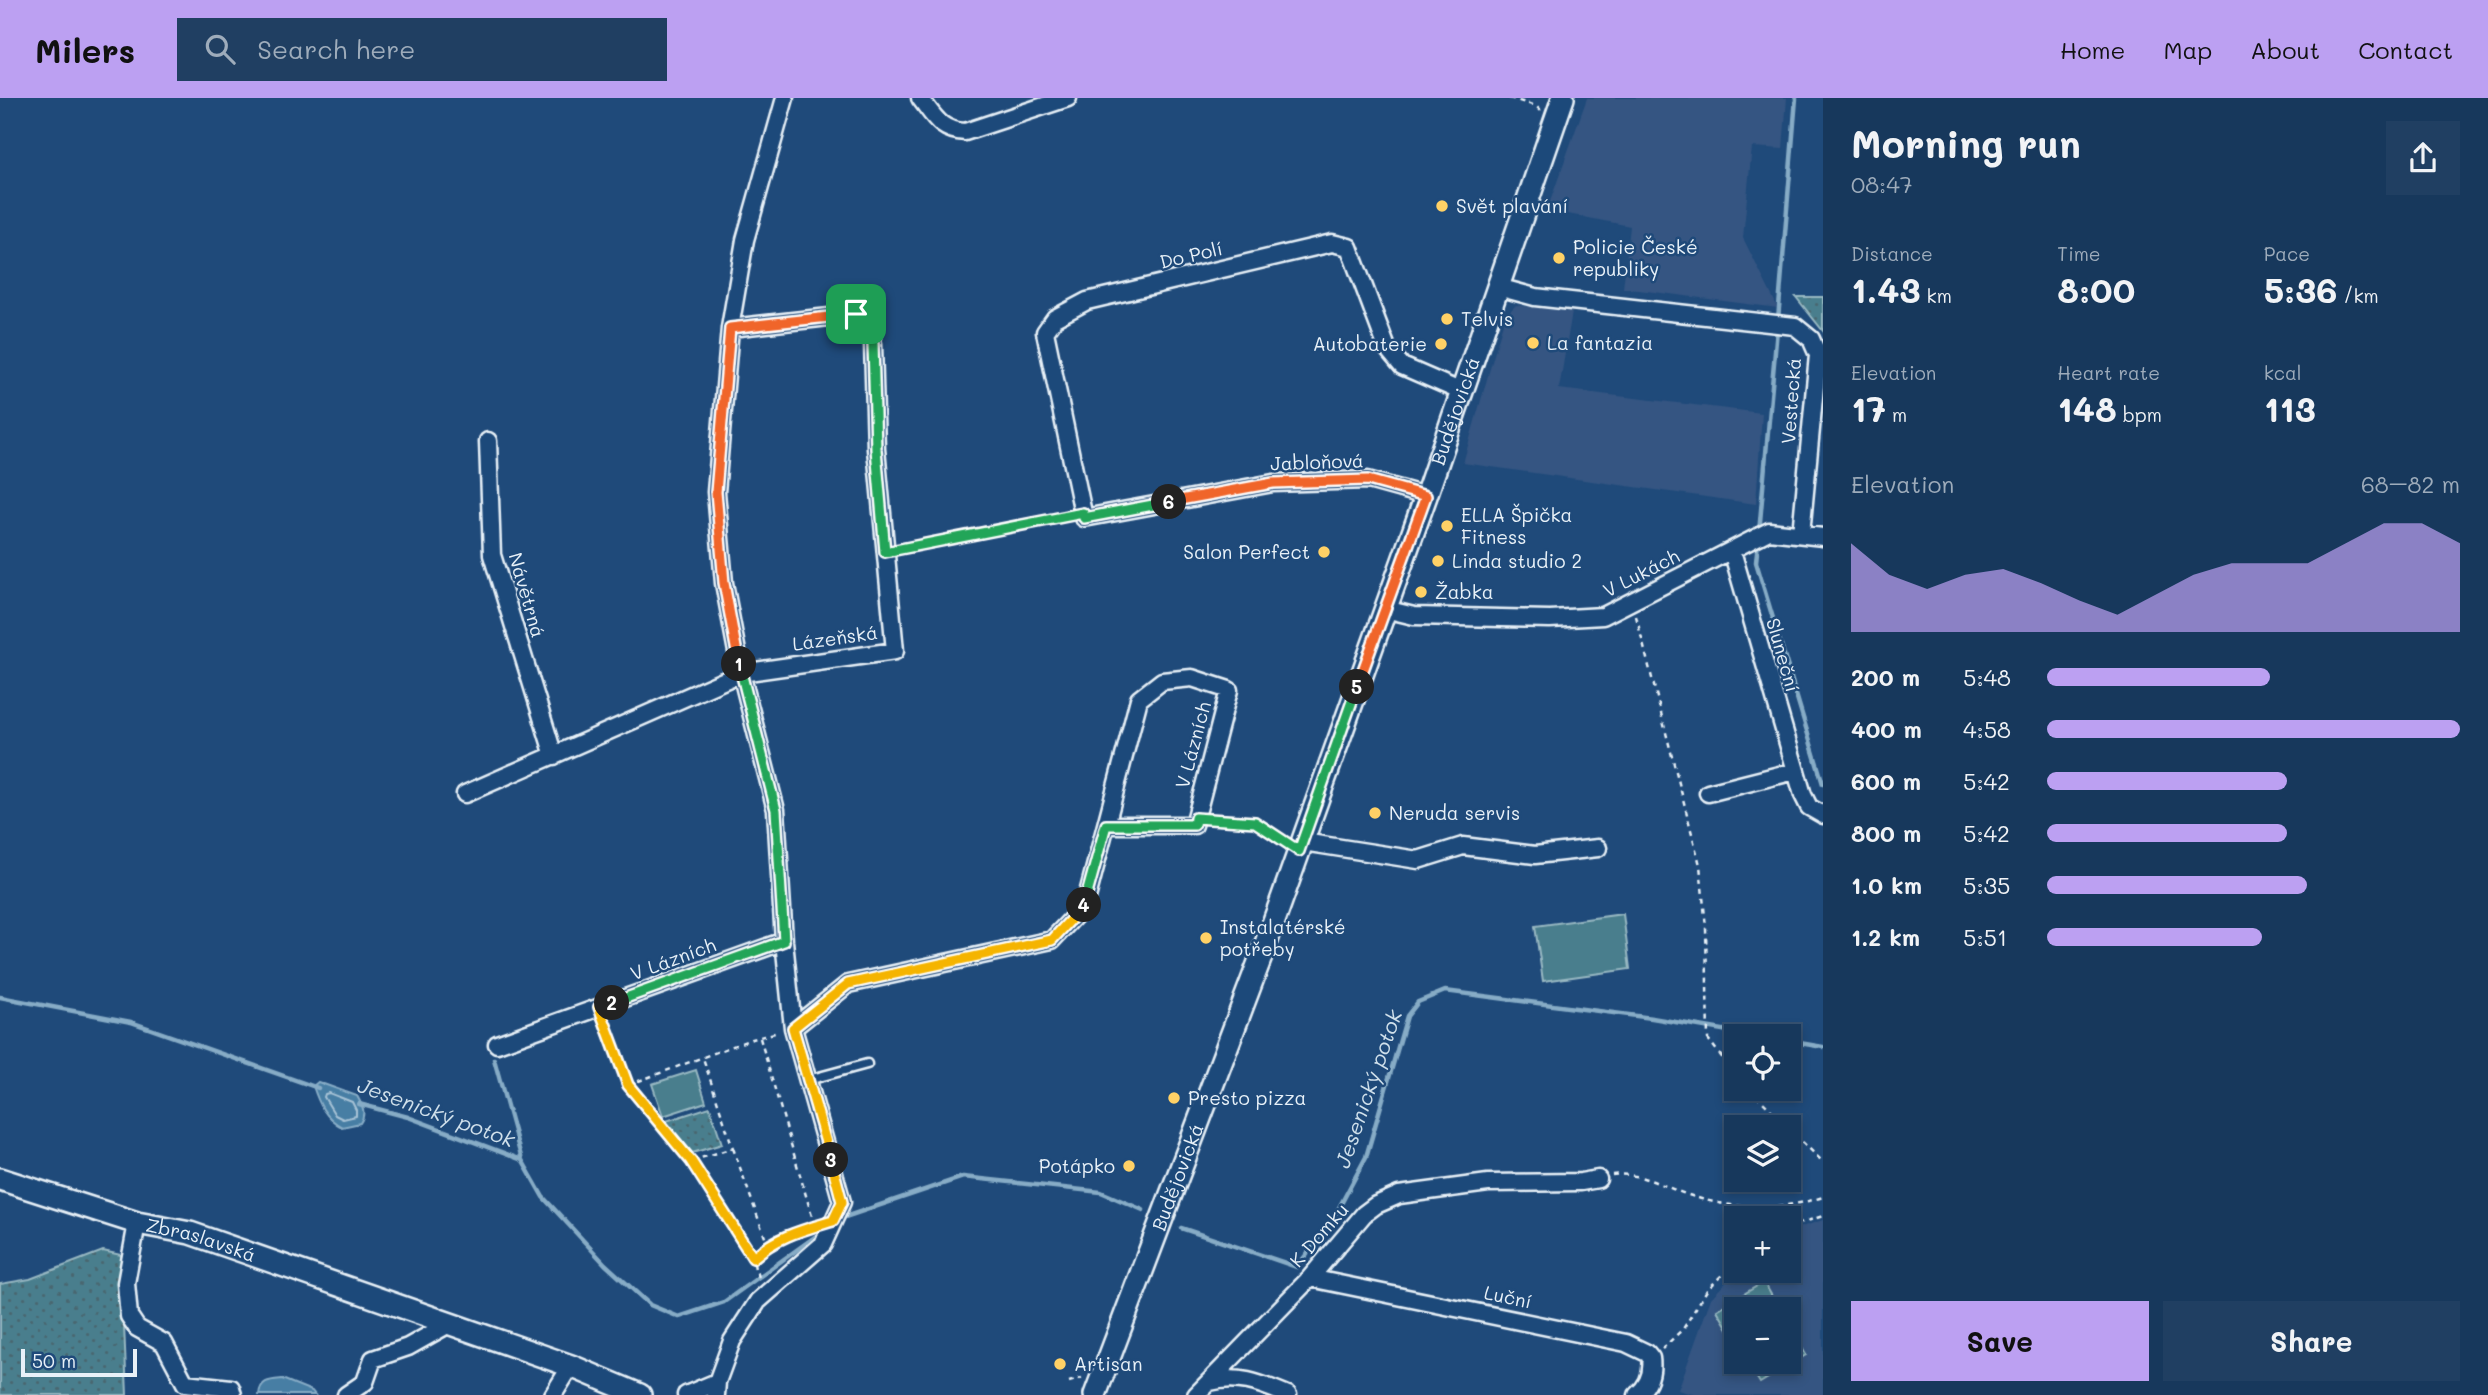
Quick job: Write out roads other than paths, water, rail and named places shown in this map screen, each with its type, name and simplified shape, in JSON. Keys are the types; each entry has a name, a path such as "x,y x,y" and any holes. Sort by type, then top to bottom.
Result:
{"main road":[{"name":"Budějovická","path":"1091,1386 1224,1058 1426,496 1562,98"},
{"path":"0,1179 137,1223"},
{"name":"Zbraslavská","path":"137,1223 190,1233 572,1366 640,1395"}],"street":[{"path":"686,1395 716,1388 732,1341 758,1301 823,1244 842,1202 793,1028 784,941 776,810 741,673 724,583 716,492 730,328 746,240 785,98"},
{"path":"920,98 942,126 965,132 1068,98"},
{"name":"Do Polí","path":"1084,515 1045,332 1055,318 1087,301 1332,243 1349,247 1387,348 1402,366 1462,392"},
{"name":"Vestecká","path":"1498,287 1535,297 1795,326 1811,339 1818,355 1801,534"},
{"name":"Lázeňská","path":"730,328 856,314 867,322 873,344 876,449 895,651 741,673"},
{"name":"Návětrná","path":"488,441 492,555 554,756"},
{"name":"Jabloňová","path":"1084,515 1273,483 1368,480 1426,496"},
{"name":"V Lukách","path":"1385,609 1414,616 1550,619 1603,616 1769,531 1823,537"},
{"name":"Sluneční","path":"1732,551 1795,771 1809,807 1823,815"},
{"path":"465,794 741,673"},
{"name":"V Lázních","path":"793,1028 848,984 1052,940 1084,905 1139,699 1162,681 1192,678 1229,690 1194,825 1106,825"},
{"path":"1708,793 1795,771"},
{"path":"1301,846 1418,860 1463,846 1535,855 1598,848"},
{"name":"V Lázních","path":"497,1044 784,941"},
{"name":"K Domku","path":"1201,1389 1311,1278 1364,1214 1386,1199 1488,1183 1581,1182 1598,1179"},
{"name":"Zbraslavská","path":"137,1223 126,1283 129,1316 137,1328 164,1343 185,1383 231,1388 233,1395"},
{"name":"Luční","path":"1311,1278 1626,1343 1647,1353 1651,1358 1651,1376 1637,1395"},
{"path":"346,1395 365,1382 373,1359 408,1347 449,1324"},
{"path":"553,1395 572,1366"},
{"path":"1201,1389 1221,1379 1243,1379 1288,1395"}],"lane":[{"path":"808,1080 867,1064"}],"water":[{"path":"318,1082 357,1096 363,1112 360,1123 342,1127 331,1119 315,1093 313,1086"},
{"path":"282,1379 312,1391 315,1395 259,1395 261,1386"}],"waterway":[{"path":"1778,320 1796,98"},
{"path":"1759,533 1777,329"},
{"path":"1758,542 1756,562 1823,784"},
{"name":"Jesenický potok","path":"1181,1228 1297,1267 1333,1219 1366,1157 1407,1016 1418,1002 1445,991 1724,1030"},
{"name":"Jesenický potok","path":"0,997 131,1022 318,1088"},
{"name":"Jesenický potok","path":"1801,1043 1823,1047"},
{"path":"494,1059 522,1160"},
{"name":"Jesenický potok","path":"359,1104 408,1117 522,1160 543,1197 605,1264 650,1305 679,1317 724,1302 823,1231"},
{"name":"Jesenický potok","path":"839,1219 963,1177 1101,1192 1143,1210"}],"place":[{"name":"Svět plavání","path":"1442,206"},
{"name":"Policie České republiky","path":"1559,258"},
{"name":"Telvis","path":"1447,319"},
{"name":"La fantazia","path":"1533,343"},
{"name":"Autobaterie","path":"1441,344"},
{"name":"ELLA Špička Fitness","path":"1447,526"},
{"name":"Salon Perfect","path":"1324,552"},
{"name":"Linda studio 2","path":"1438,561"},
{"name":"Žabka","path":"1421,592"},
{"name":"Neruda servis","path":"1375,813"},
{"name":"Instalatérské potřeby","path":"1206,938"},
{"name":"Presto pizza","path":"1174,1098"},
{"name":"Potápko","path":"1129,1166"},
{"name":"Artisan","path":"1060,1364"}]}
